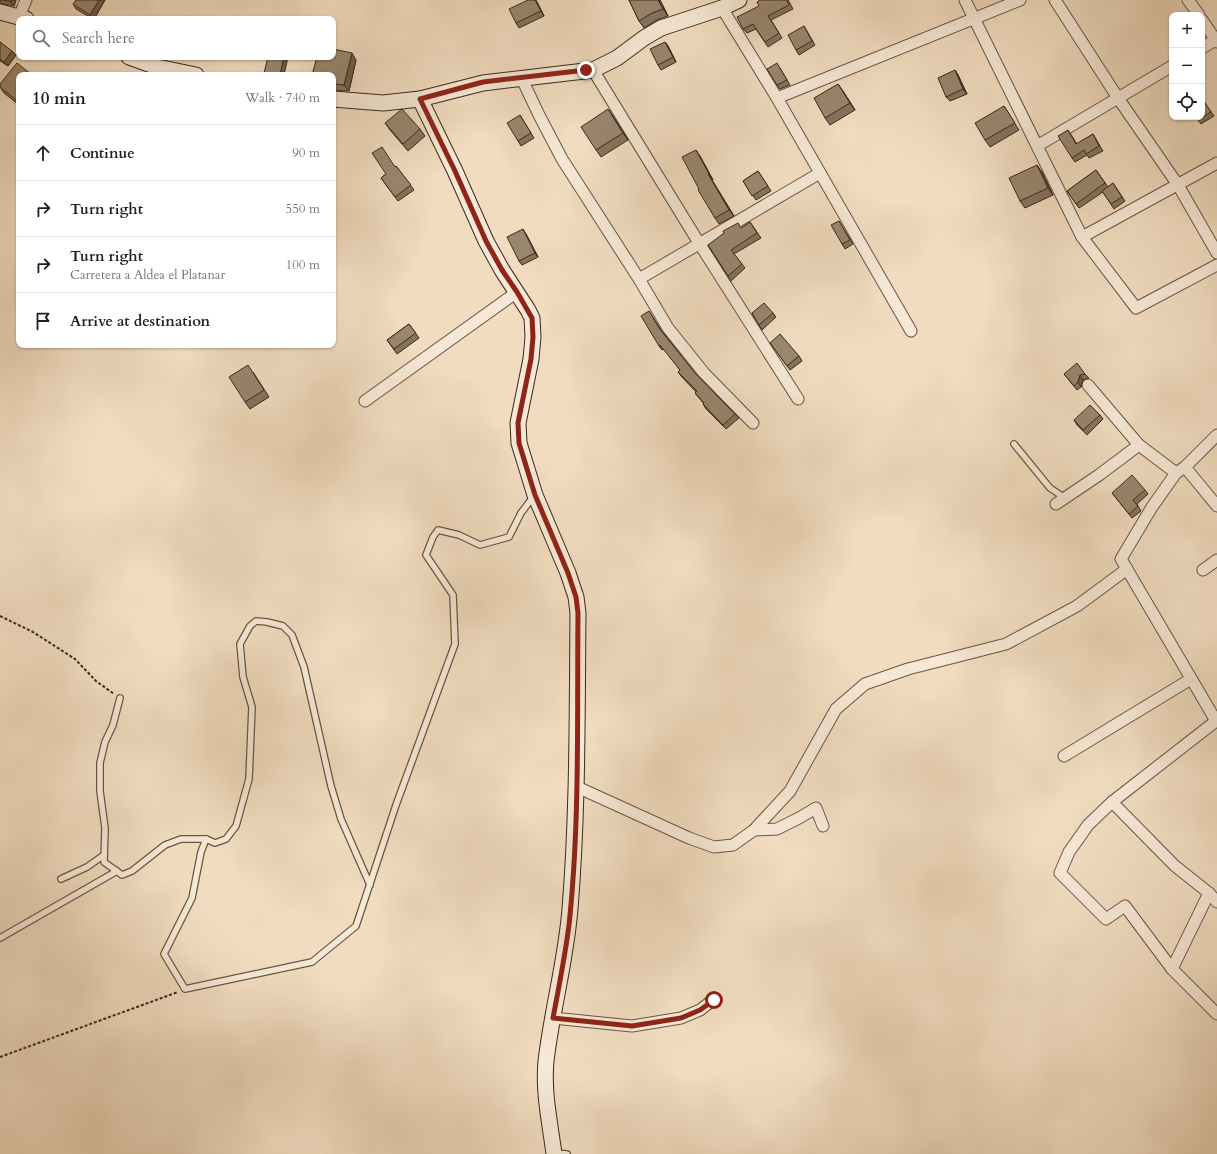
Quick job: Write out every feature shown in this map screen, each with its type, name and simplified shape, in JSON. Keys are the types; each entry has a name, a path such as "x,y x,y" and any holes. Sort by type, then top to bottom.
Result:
{"street":[{"path":"22,16 26,0"},
{"path":"336,99 383,103 420,99 483,82 593,70 617,58 656,30 722,8 739,0"},
{"path":"965,0 1082,237 1136,308 1217,265"},
{"path":"777,98 1020,0"},
{"path":"1055,0 1118,98 1178,185 1217,253"},
{"path":"1188,0 1197,12"},
{"path":"722,8 777,98 911,332"},
{"path":"0,12 16,16"},
{"path":"1205,24 1217,40 1205,46"},
{"path":"137,60 157,67 181,72"},
{"path":"1037,146 1169,68"},
{"path":"593,70 699,244 798,399"},
{"path":"521,78 562,159 639,279 668,328 685,351 722,392 753,422"},
{"path":"420,99 455,171 486,241 502,270 528,310 533,326 531,359 518,423 519,443 535,495 568,573 576,597 578,613 577,786 573,876 568,925 546,1062 546,1092 558,1154"},
{"path":"1082,237 1217,164"},
{"path":"639,279 820,173"},
{"path":"365,401 517,292"},
{"path":"1088,386 1138,445 1181,470 1217,506"},
{"path":"1217,435 1181,470 1152,507 1121,560 1216,722 1112,802 1088,825 1069,852 1060,873 1106,919 1125,906 1172,969 1217,1014"},
{"path":"1061,501 1099,475 1138,445"},
{"path":"1203,570 1217,560"},
{"path":"577,786 689,838 714,847 733,845 754,830 790,791 836,709 865,684 908,669 1006,644 1077,606 1127,569"},
{"path":"1064,756 1191,679"},
{"path":"1112,802 1175,866 1209,893 1217,902"},
{"path":"754,830 777,829 800,818 816,808 822,826"},
{"path":"1172,969 1209,893"},
{"path":"553,1018 632,1026 681,1018 700,1010 714,1000"}],"lane":[{"path":"1014,444 1061,501"},
{"path":"206,839 201,852 192,898 164,954 185,989 312,962 356,926 396,805 455,644 453,595 426,555 433,537 438,530 459,535 480,546 509,537 521,512 535,495"},
{"path":"120,698 113,724 105,742 100,763 100,791 105,828 104,862 122,875 132,871 164,845 181,839 206,839 215,843 226,839 236,826 249,779 252,707 243,677 240,644 250,626 256,621 283,626 292,635 304,667 331,786 341,819 370,885"},
{"path":"61,879 88,867 104,855"},
{"path":"0,938 117,871"}],"path":[{"path":"0,616 34,632 75,659 96,681 120,698"},
{"path":"0,1057 185,989"}],"building":[{"path":"76,0 99,0 90,15 73,4"},
{"path":"528,0 535,0 541,11 516,23 509,9"},
{"path":"629,0 658,0 663,9 652,13 639,21"},
{"path":"760,0 787,0 789,5 768,16 779,33 765,42 753,24 743,29 737,17 759,6 757,2"},
{"path":"804,26 812,41 796,50 788,35"},
{"path":"0,42 12,51 4,62 0,59"},
{"path":"665,42 673,57 658,65 650,49"},
{"path":"336,50 352,53 344,85 336,84 336,72 313,72 316,60 336,60"},
{"path":"267,60 283,60 281,72 264,72"},
{"path":"17,63 28,72 16,72 16,100 0,87 0,84"},
{"path":"777,63 787,80 777,85 767,69"},
{"path":"955,70 963,89 946,97 938,78"},
{"path":"838,84 850,103 825,118 814,98"},
{"path":"1205,103 1211,112 1205,116"},
{"path":"1004,106 1015,123 985,140 975,123"},
{"path":"402,109 420,129 403,144 385,123"},
{"path":"608,109 623,133 596,150 581,127"},
{"path":"520,115 531,133 518,141 507,123"},
{"path":"1068,130 1076,144 1093,134 1099,146 1086,154 1084,150 1072,158 1058,136"},
{"path":"382,147 395,167 396,166 411,185 395,197 381,178 386,174 372,153"},
{"path":"696,150 729,210 715,218 698,190 699,189 682,157"},
{"path":"1037,165 1048,188 1020,201 1009,178"},
{"path":"1096,170 1105,183 1076,204 1067,191"},
{"path":"758,171 768,186 752,196 743,181"},
{"path":"1113,183 1122,197 1111,204 1102,191"},
{"path":"839,221 850,240 842,244 831,225"},
{"path":"750,222 757,233 731,250 742,264 728,276 708,245 724,233 723,231 738,223 741,228"},
{"path":"523,229 535,253 519,261 507,237"},
{"path":"764,303 773,313 759,325 752,313"},
{"path":"649,311 659,328 695,373 735,414 723,425 703,404 704,403 695,393 697,391 678,372 680,370 660,345 659,346 641,316"},
{"path":"409,324 416,333 394,349 387,340"},
{"path":"780,334 799,356 787,366 770,343"},
{"path":"1077,363 1085,374 1080,375 1078,382 1074,386 1064,374"},
{"path":"248,365 264,390 245,402 229,377"},
{"path":"1090,405 1100,415 1083,430 1074,420"},
{"path":"1132,475 1145,490 1133,500 1138,506 1129,514 1112,493"}],"route":[{"path":"586,70 483,82 420,99 455,171 486,241 532,318 533,337 531,359 518,423 519,443 535,495 568,573 576,597 578,613 577,786 573,876 563,962 553,1018 632,1026 681,1018 700,1010 714,1000"}]}
